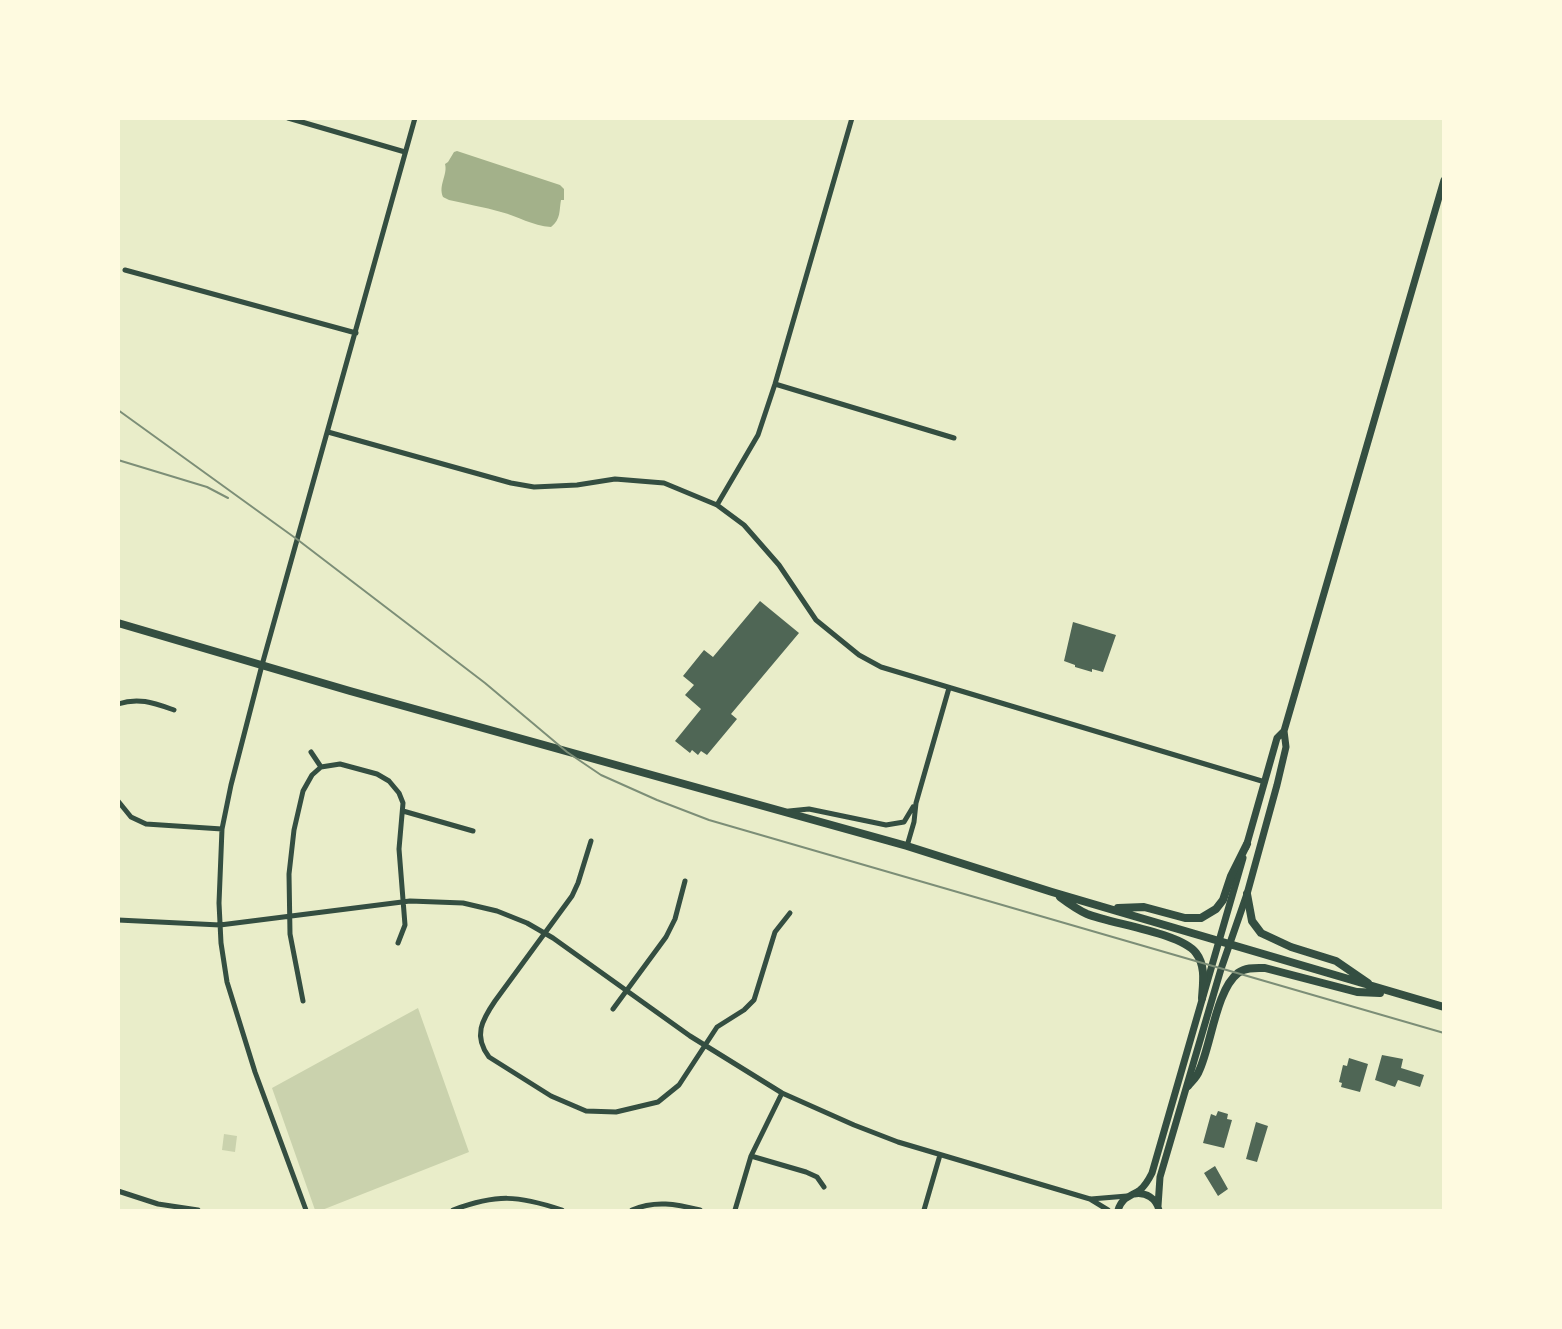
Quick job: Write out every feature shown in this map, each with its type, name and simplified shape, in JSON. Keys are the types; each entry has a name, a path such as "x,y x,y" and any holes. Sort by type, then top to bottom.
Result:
{"main road":[{"path":"118,623 907,846 1052,892 1443,1007"},
{"path":"1111,908 1144,907 1185,918 1201,918 1216,909 1223,900 1231,876 1247,844"},
{"path":"1052,892 1086,913 1170,938 1192,949 1201,963 1202,998"},
{"path":"1247,894 1252,921 1261,933 1291,947 1336,962 1376,988"},
{"path":"1188,1086 1199,1073 1226,990 1242,970 1265,968 1357,992 1393,993"}],"street":[{"path":"288,118 405,152"},
{"path":"306,1210 232,1002 220,926 219,885 222,829 262,665 415,118"},
{"path":"717,505 758,435 852,118"},
{"path":"1159,1209 1160,1177 1229,944 1247,894 1286,747 1284,731 1443,180"},
{"path":"126,270 356,333"},
{"path":"775,384 954,438"},
{"path":"328,432 511,483 534,487 577,485 615,478 664,483 717,505 744,525 778,565 807,608 828,631 859,655 880,667 1264,782"},
{"path":"907,846 914,822 916,803 949,688"},
{"path":"118,704 132,700 145,701 174,710"},
{"path":"1118,1210 1122,1201 1147,1182 1152,1173 1277,738 1284,731"},
{"path":"311,752 321,767"},
{"path":"303,1001 292,949 289,917 290,864 300,802 306,784 321,767 331,764 345,765 386,778 399,793 403,803 399,849 405,925 398,943"},
{"path":"118,801 131,817 146,824 222,829"},
{"path":"781,812 809,809 893,825 904,822 916,803"},
{"path":"403,811 473,831"},
{"path":"591,841 576,888 482,1022 481,1039 484,1050 493,1060 551,1096 574,1107 586,1111 616,1112 663,1100 679,1084 721,1024 744,1010 754,1000 775,932 790,913"},
{"path":"613,1009 666,937 675,919 685,881"},
{"path":"118,920 220,926 403,901 444,901 479,907 516,918 545,933 704,1046 782,1092 874,1133 1090,1199 1108,1210"},
{"path":"735,1210 751,1156 782,1092"},
{"path":"924,1210 940,1155"},
{"path":"751,1156 806,1172 817,1177 824,1187"},
{"path":"118,1201 120,1192 158,1204 198,1210"},
{"path":"1090,1199 1145,1194 1159,1209"},
{"path":"457,1210 488,1199 503,1197 524,1199 562,1210"},
{"path":"632,1210 663,1203 700,1210"}],"shaded area":[{"path":"457,151 560,185 564,189 564,200 561,200 556,221 551,227 544,226 443,197 445,164"},
{"path":"418,1008 469,1152 322,1210 315,1210 272,1088"},
{"path":"224,1134 237,1136 235,1152 222,1150"}],"building":[{"path":"760,601 799,633 731,714 737,719 707,755 701,751 698,755 692,750 690,753 675,741 701,709 685,695 694,685 683,676 704,650 713,657"},
{"path":"1073,622 1116,635 1103,672 1092,669 1092,672 1064,661"},
{"path":"1382,1055 1403,1059 1401,1068 1424,1075 1420,1087 1398,1080 1395,1087 1375,1080"},
{"path":"1349,1058 1368,1064 1360,1092 1341,1087 1342,1083 1339,1082 1343,1065 1347,1066"},
{"path":"1218,1111 1228,1114 1227,1119 1232,1120 1224,1148 1203,1143 1211,1114 1216,1116"},
{"path":"1256,1122 1268,1126 1257,1162 1246,1159"},
{"path":"1215,1166 1228,1189 1218,1196 1204,1173"}],"railway":[{"path":"118,410 298,540 485,683 567,752 601,775 709,820 1444,1033"},
{"path":"118,460 207,487 228,498"}]}
